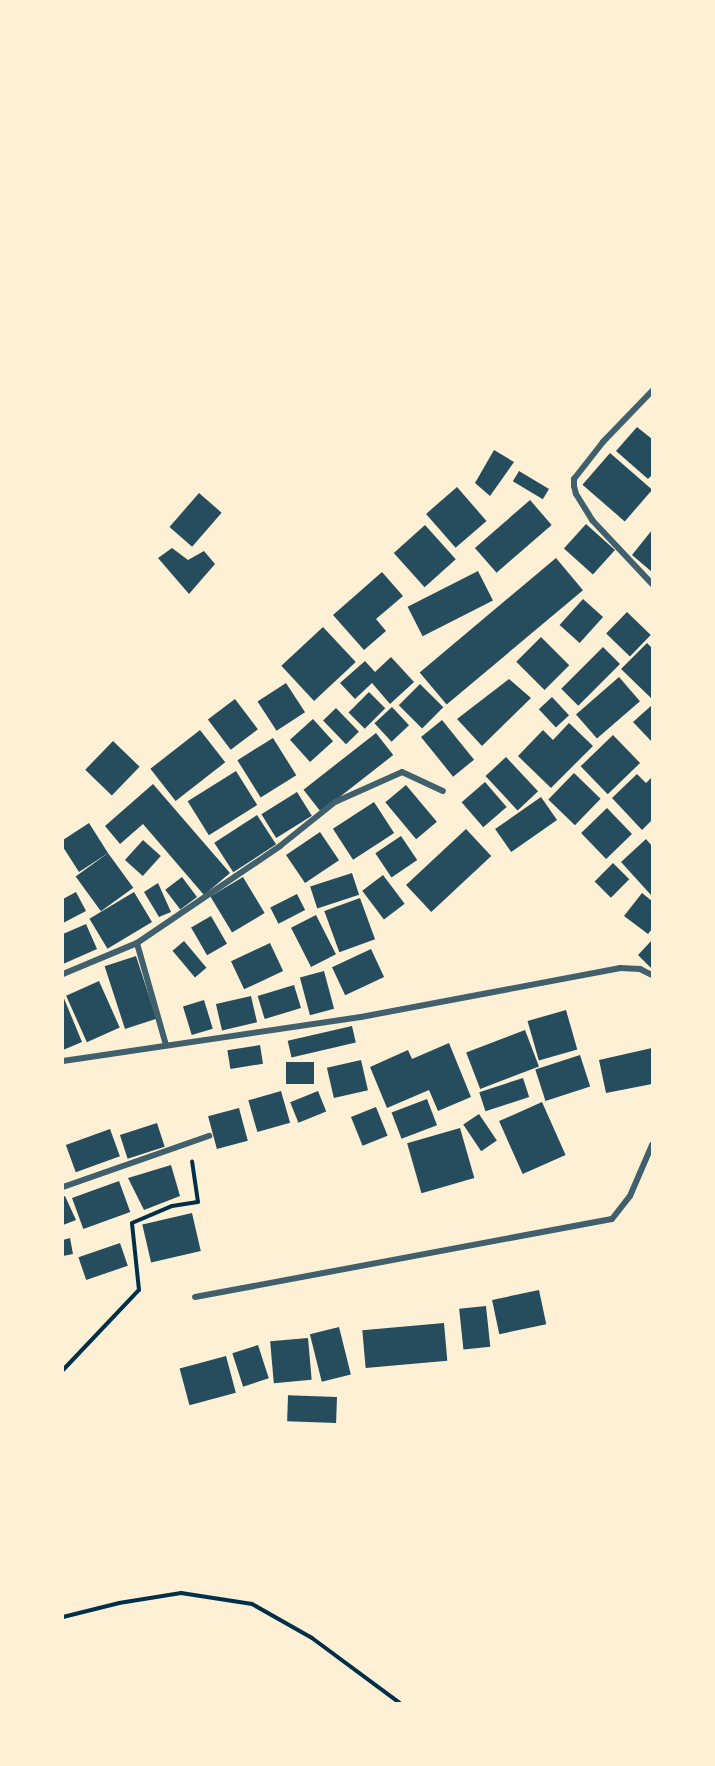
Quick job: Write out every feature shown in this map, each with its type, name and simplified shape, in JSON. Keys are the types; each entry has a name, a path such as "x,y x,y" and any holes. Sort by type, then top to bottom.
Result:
{"street":[{"path":"652,391 603,442 574,479 576,494 592,520 652,584"},
{"path":"63,974 137,943 280,846 335,802 402,772 443,791"},
{"path":"137,943 166,1045"},
{"path":"63,1061 361,1017 620,968 640,969 652,975"},
{"path":"63,1187 189,1145 209,1136"},
{"path":"195,1297 612,1218 630,1197 652,1145"}],"path":[{"path":"63,1370 139,1290 132,1223 172,1206 198,1202 189,1145"},
{"path":"63,1617 119,1603 181,1593 252,1604 312,1638 400,1703"}],"building":[{"path":"637,427 652,439 652,475 648,479 616,451"},
{"path":"494,450 514,462 490,496 475,483"},
{"path":"610,453 652,490 625,521 582,485"},
{"path":"519,471 549,489 543,499 513,481"},
{"path":"457,487 487,521 456,548 426,514"},
{"path":"199,493 222,513 192,547 169,527"},
{"path":"530,500 552,525 497,573 475,548"},
{"path":"586,524 615,550 593,575 564,549"},
{"path":"425,525 456,559 425,587 394,553"},
{"path":"652,530 652,572 632,555"},
{"path":"172,548 188,560 204,551 215,564 189,594 158,558"},
{"path":"556,558 583,590 447,705 420,672"},
{"path":"478,571 493,600 423,636 408,607"},
{"path":"382,572 403,596 376,619 386,631 364,650 333,615"},
{"path":"583,599 603,617 580,643 560,625"},
{"path":"627,612 651,635 630,657 606,634"},
{"path":"323,627 356,662 314,701 281,666"},
{"path":"541,637 569,665 545,690 516,662"},
{"path":"647,643 652,648 651,698 621,669"},
{"path":"603,647 620,664 578,706 561,689"},
{"path":"391,657 414,682 390,704 372,683 355,699 340,683 365,661 375,672"},
{"path":"619,677 640,701 597,739 576,714"},
{"path":"509,679 531,698 482,746 457,719"},
{"path":"286,683 305,712 277,731 257,702"},
{"path":"420,684 443,707 422,729 399,705"},
{"path":"369,692 385,708 365,729 348,713"},
{"path":"552,697 569,715 556,728 539,709"},
{"path":"235,699 258,729 231,750 208,719"},
{"path":"652,705 652,742 633,722"},
{"path":"392,707 409,725 391,742 374,723"},
{"path":"336,708 359,732 346,744 323,721"},
{"path":"313,719 333,741 310,762 290,740"},
{"path":"442,720 474,760 453,777 421,737"},
{"path":"569,723 593,746 551,788 518,756 543,730 553,740"},
{"path":"200,730 225,762 176,801 150,769"},
{"path":"376,733 393,755 321,812 304,790"},
{"path":"613,735 640,763 608,794 581,766"},
{"path":"273,738 296,775 261,798 237,760"},
{"path":"113,741 140,767 112,795 85,770"},
{"path":"506,757 538,791 518,810 486,776"},
{"path":"236,771 257,805 209,835 188,801"},
{"path":"574,773 601,799 575,825 548,800"},
{"path":"637,774 646,783 652,777 652,820 642,830 612,798"},
{"path":"485,782 507,807 483,827 462,802"},
{"path":"153,784 230,873 204,895 143,824 120,844 105,826"},
{"path":"406,785 437,822 416,839 385,802"},
{"path":"297,792 312,816 276,838 261,814"},
{"path":"541,797 557,820 511,852 495,829"},
{"path":"374,802 394,833 353,860 333,829"},
{"path":"607,808 632,834 606,859 581,833"},
{"path":"257,815 276,844 233,872 214,843"},
{"path":"89,823 108,853 79,872 63,847 63,840"},
{"path":"466,829 491,856 431,912 406,885"},
{"path":"320,832 339,860 305,883 286,855"},
{"path":"401,836 417,860 392,877 375,853"},
{"path":"646,839 652,846 651,895 621,862"},
{"path":"143,840 161,856 143,876 125,860"},
{"path":"108,853 133,888 101,911 76,877"},
{"path":"613,863 629,879 611,898 595,881"},
{"path":"352,873 359,895 317,908 310,887"},
{"path":"383,875 405,904 384,919 362,891"},
{"path":"182,877 197,897 180,910 165,890"},
{"path":"243,877 265,913 232,933 210,897"},
{"path":"158,883 171,912 159,917 144,892"},
{"path":"76,892 86,911 63,923 63,899"},
{"path":"134,892 152,922 107,949 89,919"},
{"path":"642,893 652,901 652,929 648,934 624,916"},
{"path":"297,894 305,910 278,924 270,908"},
{"path":"360,898 375,939 339,952 324,911"},
{"path":"316,915 336,954 311,967 291,928"},
{"path":"211,916 227,944 207,955 191,928"},
{"path":"86,924 97,949 63,964 63,934"},
{"path":"652,940 652,969 638,955"},
{"path":"184,941 206,968 195,977 173,951"},
{"path":"270,943 283,971 244,989 231,961"},
{"path":"371,949 384,977 345,995 332,967"},
{"path":"136,956 156,1019 125,1029 105,966"},
{"path":"324,971 334,1009 310,1015 300,977"},
{"path":"99,981 120,1028 87,1042 66,996"},
{"path":"294,985 301,1008 265,1019 258,996"},
{"path":"63,996 82,1042 63,1050"},
{"path":"251,996 257,1022 222,1030 216,1004"},
{"path":"204,1000 213,1029 192,1035 183,1006"},
{"path":"566,1010 577,1049 539,1060 528,1021"},
{"path":"352,1026 356,1043 292,1057 288,1041"},
{"path":"525,1030 539,1066 480,1089 466,1053"},
{"path":"449,1043 471,1097 438,1111 429,1090 387,1108 370,1067 408,1050 412,1059"},
{"path":"260,1045 263,1064 230,1069 227,1050"},
{"path":"652,1048 652,1084 606,1093 599,1060"},
{"path":"580,1055 590,1086 545,1101 535,1070"},
{"path":"361,1060 368,1090 334,1098 327,1068"},
{"path":"286,1062 314,1062 314,1084 286,1084"},
{"path":"523,1078 529,1097 485,1111 479,1092"},
{"path":"281,1091 290,1123 257,1132 248,1100"},
{"path":"318,1091 326,1111 298,1123 290,1102"},
{"path":"427,1099 437,1125 402,1139 392,1113"},
{"path":"542,1102 566,1155 523,1174 499,1121"},
{"path":"376,1107 388,1136 363,1146 351,1117"},
{"path":"239,1108 248,1141 217,1149 208,1116"},
{"path":"479,1114 497,1141 481,1151 463,1125"},
{"path":"157,1123 165,1147 128,1159 120,1135"},
{"path":"460,1128 474,1178 421,1193 407,1143"},
{"path":"110,1129 120,1156 76,1172 66,1145"},
{"path":"171,1165 180,1196 144,1210 128,1178"},
{"path":"119,1181 130,1212 83,1229 72,1198"},
{"path":"65,1196 76,1220 63,1225 63,1197"},
{"path":"192,1213 201,1251 151,1262 142,1224"},
{"path":"70,1238 73,1254 63,1256 63,1240"},
{"path":"120,1243 128,1266 86,1280 78,1257"},
{"path":"539,1290 546,1324 499,1334 492,1300"},
{"path":"486,1306 490,1347 463,1350 459,1309"},
{"path":"444,1323 447,1361 366,1368 362,1330"},
{"path":"339,1327 351,1375 322,1382 310,1334"},
{"path":"308,1338 312,1380 274,1383 270,1341"},
{"path":"258,1345 269,1378 243,1387 232,1353"},
{"path":"226,1356 236,1393 189,1405 180,1368"},
{"path":"288,1395 337,1397 336,1423 287,1421"}]}
